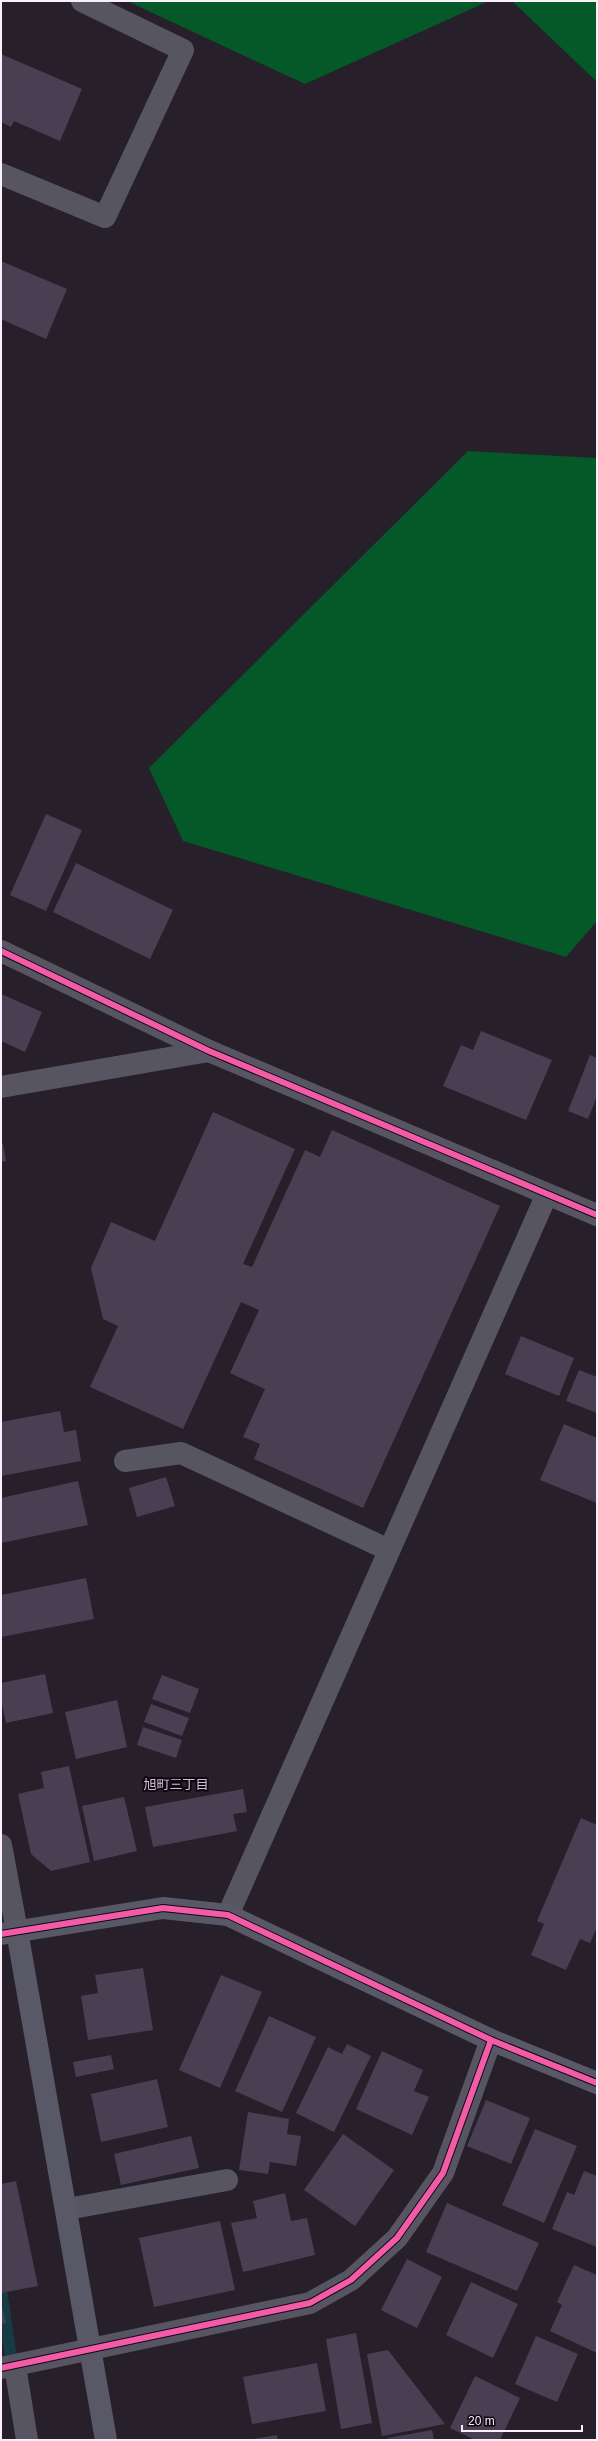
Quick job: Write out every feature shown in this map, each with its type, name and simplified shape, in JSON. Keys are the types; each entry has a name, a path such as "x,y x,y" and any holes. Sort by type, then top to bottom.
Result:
{"street":[{"path":"1,174 105,217 109,210 183,50 82,1"},
{"path":"1,951 209,1051 597,1215"},
{"path":"1,1087 209,1051"},
{"path":"228,1915 547,1194"},
{"path":"125,1461 181,1453 389,1550"},
{"path":"1,1845 9,1932 67,2209 106,2440"},
{"path":"9,1932 163,1908 228,1915 490,2040 597,2082"},
{"path":"27,2440 8,2367 91,2351 310,2303 351,2280 397,2238 443,2173 490,2040"},
{"path":"67,2209 227,2180"}],"green space":[{"path":"127,1 489,1 305,84"},
{"path":"512,1 597,1 597,82"},
{"path":"468,451 597,458 597,921 566,957 183,841 149,768"}],"building":[{"path":"1,54 82,89 60,141 14,121 11,127 1,122"},
{"path":"1,261 67,289 46,339 1,319"},
{"path":"46,814 82,830 46,911 10,895"},
{"path":"76,863 173,910 150,959 53,912"},
{"path":"1,994 42,1012 25,1052 1,1041"},
{"path":"481,1031 552,1060 526,1120 443,1086 461,1045 473,1050"},
{"path":"590,1055 597,1058 597,1096 588,1119 568,1111"},
{"path":"213,1112 295,1149 243,1264 252,1267 305,1150 320,1157 332,1130 500,1206 363,1508 254,1459 260,1444 243,1437 265,1389 230,1373 259,1310 241,1302 183,1429 90,1387 118,1326 103,1319 91,1268 111,1222 155,1241"},
{"path":"1,1144 3,1144 6,1161 1,1162"},
{"path":"521,1336 574,1358 559,1396 505,1374"},
{"path":"579,1370 597,1377 597,1413 566,1401"},
{"path":"60,1411 64,1432 76,1430 81,1461 1,1476 1,1422"},
{"path":"564,1424 597,1438 597,1503 540,1480"},
{"path":"166,1477 175,1506 137,1517 129,1488"},
{"path":"78,1481 88,1525 1,1543 1,1498"},
{"path":"86,1578 94,1619 1,1637 1,1595"},
{"path":"45,1674 53,1713 6,1723 1,1700 1,1683"},
{"path":"162,1675 199,1689 190,1713 152,1699"},
{"path":"117,1700 127,1747 76,1759 65,1712"},
{"path":"151,1704 189,1718 182,1736 144,1722"},
{"path":"143,1727 182,1740 176,1758 137,1745"},
{"path":"69,1766 90,1862 51,1871 31,1854 18,1794 44,1788 41,1772"},
{"path":"243,1789 247,1812 233,1814 237,1831 153,1847 145,1807"},
{"path":"124,1797 137,1851 94,1861 82,1806"},
{"path":"581,1818 597,1825 597,1927 590,1943 580,1939 566,1970 531,1955 544,1924 537,1921"},
{"path":"143,1968 153,2030 88,2040 81,1996 98,1993 95,1975"},
{"path":"221,1975 262,1992 220,2088 179,2070"},
{"path":"269,2016 316,2037 282,2112 235,2091"},
{"path":"347,2044 371,2056 334,2132 296,2113 328,2047 342,2054"},
{"path":"382,2051 423,2070 414,2091 429,2097 412,2135 356,2109"},
{"path":"111,2055 114,2069 76,2077 73,2062"},
{"path":"157,2079 168,2127 101,2142 91,2094"},
{"path":"486,2100 530,2118 511,2164 467,2146"},
{"path":"248,2112 289,2119 287,2134 301,2136 296,2166 270,2162 268,2174 239,2170"},
{"path":"535,2129 577,2146 544,2223 502,2205"},
{"path":"343,2134 394,2170 355,2226 304,2190"},
{"path":"191,2136 199,2168 121,2185 114,2154"},
{"path":"584,2171 597,2176 597,2247 552,2229 567,2192 574,2195"},
{"path":"16,2181 38,2286 1,2293 1,2184"},
{"path":"285,2193 291,2221 307,2218 315,2255 243,2272 231,2223 257,2218 253,2201"},
{"path":"447,2203 539,2243 517,2291 426,2252"},
{"path":"220,2221 235,2290 154,2307 139,2238"},
{"path":"407,2259 442,2277 417,2328 381,2310"},
{"path":"574,2265 597,2275 597,2353 550,2331 562,2305 557,2302"},
{"path":"471,2282 518,2304 493,2358 446,2335"},
{"path":"1,2303 6,2323 1,2324"},
{"path":"356,2333 372,2423 341,2429 326,2339"},
{"path":"536,2336 578,2354 557,2402 515,2384"},
{"path":"388,2350 445,2424 382,2436 367,2354"},
{"path":"317,2363 326,2411 252,2424 243,2377"},
{"path":"475,2376 520,2398 500,2440 475,2440 450,2428"},
{"path":"432,2430 434,2440 388,2440 388,2438"},
{"path":"277,2435 278,2440 253,2440 253,2439"}],"waterway":[{"path":"1,2289 13,2371"}],"cycle path":[{"path":"1,951 209,1051 597,1215"},
{"path":"1,1934 163,1908 228,1915 491,2040 597,2083"},
{"path":"1,2368 310,2303 351,2280 397,2238 443,2173 491,2040"}],"district":[{"name":"旭町三丁目","path":"176,1784"}]}
